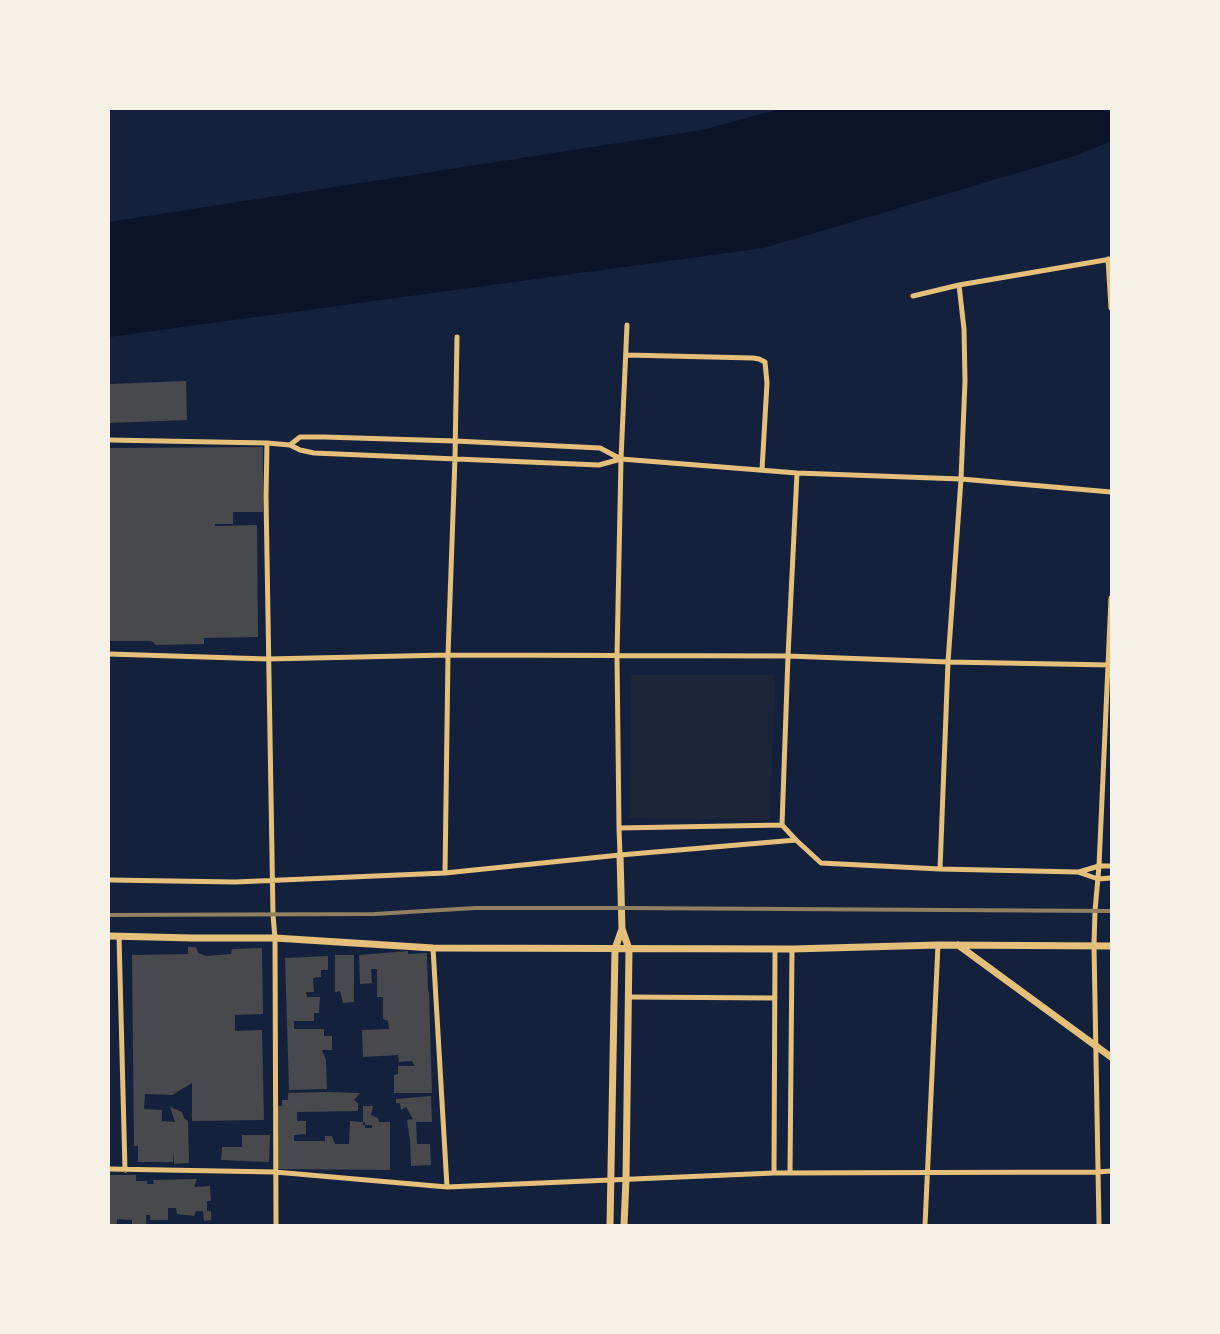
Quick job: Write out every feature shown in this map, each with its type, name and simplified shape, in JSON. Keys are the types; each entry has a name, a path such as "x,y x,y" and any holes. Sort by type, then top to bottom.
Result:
{"street":[{"path":"913,296 958,285 1110,259 1111,308"},
{"path":"940,869 948,662 961,479 965,348 958,285"},
{"path":"624,1225 629,948 622,929 617,656 627,325"},
{"path":"445,873 448,656 457,337"},
{"path":"627,355 753,358 765,362 767,383 762,470"},
{"path":"290,444 300,437 455,441 600,448 622,459"},
{"path":"109,440 290,444 300,450 314,452 599,465 622,459 797,473 961,479 1111,492"},
{"path":"266,443 272,880 275,938 276,1225"},
{"path":"797,473 782,825 821,863 940,869 1078,872 1099,866 1111,866"},
{"path":"1099,1225 1094,945 1111,598"},
{"path":"109,654 268,659 448,656 788,656 948,662 1109,665"},
{"path":"619,828 782,825"},
{"path":"109,880 235,882 445,873 620,855 796,840"},
{"path":"1078,872 1098,879 1111,878"},
{"path":"610,1225 615,949 622,929"},
{"path":"109,936 275,938 433,948 792,949 938,945 1111,946"},
{"path":"119,936 125,1170"},
{"path":"925,1225 938,945"},
{"path":"958,945 1111,1056"},
{"path":"433,948 447,1187"},
{"path":"774,1173 775,949"},
{"path":"790,1173 792,949"},
{"path":"628,997 775,998"},
{"path":"109,1169 276,1172 447,1187 774,1173 1111,1171"}],"shaded area":[{"path":"780,109 1111,109 1111,141 1078,155 764,248 109,337 109,222 702,130"},
{"path":"631,675 775,675 770,820 629,818"}],"building":[{"path":"186,381 187,420 109,423 109,384"},
{"path":"263,447 263,512 233,512 233,524 215,524 215,526 257,525 258,637 204,638 204,644 156,645 151,641 109,641 109,448"},
{"path":"188,947 196,947 198,953 206,956 231,954 232,949 262,948 263,1014 235,1015 235,1031 262,1030 264,1120 192,1121 192,1083 172,1095 145,1094 144,1109 162,1110 162,1121 175,1122 170,1107 182,1112 184,1118 188,1121 189,1163 174,1164 174,1152 173,1162 138,1162 138,1146 134,1146 132,955 188,954"},
{"path":"408,951 408,954 427,953 432,1093 394,1093 394,1075 398,1074 398,1066 415,1066 412,1061 399,1062 398,1055 363,1057 362,1030 389,1029 388,1021 383,1019 383,997 377,997 377,969 371,969 372,983 360,984 359,955"},
{"path":"335,955 354,955 354,1002 343,1003 340,991 335,992"},
{"path":"328,956 328,970 321,970 321,977 313,978 314,992 306,992 307,997 320,997 319,1013 314,1013 314,1021 294,1021 294,1029 324,1029 324,1036 332,1036 332,1050 322,1050 326,1060 327,1089 289,1090 285,958"},
{"path":"288,1093 360,1093 354,1100 358,1103 358,1111 297,1112 297,1121 306,1121 306,1134 294,1135 294,1141 325,1141 325,1136 332,1136 335,1144 349,1144 350,1121 363,1122 363,1106 373,1106 371,1115 378,1118 379,1122 390,1122 390,1170 277,1169 277,1106 282,1106 282,1100 288,1100","holes":["365,1125 372,1125 372,1128 365,1128"]},
{"path":"431,1096 432,1122 416,1122 417,1144 430,1144 431,1165 411,1166 407,1120 413,1119 406,1107 401,1110 400,1103 396,1103 396,1099"},
{"path":"242,1135 270,1135 269,1162 221,1160 222,1147 242,1147"},
{"path":"109,1175 136,1175 136,1181 147,1181 147,1184 154,1184 153,1180 197,1179 194,1187 210,1186 211,1201 207,1201 207,1211 211,1211 211,1220 204,1221 203,1211 196,1211 194,1216 177,1214 176,1208 168,1208 168,1220 150,1220 150,1215 146,1215 146,1225 132,1225 132,1220 117,1219 117,1225 109,1225"}],"railway":[{"path":"109,915 375,914 475,908 1111,911"}]}
